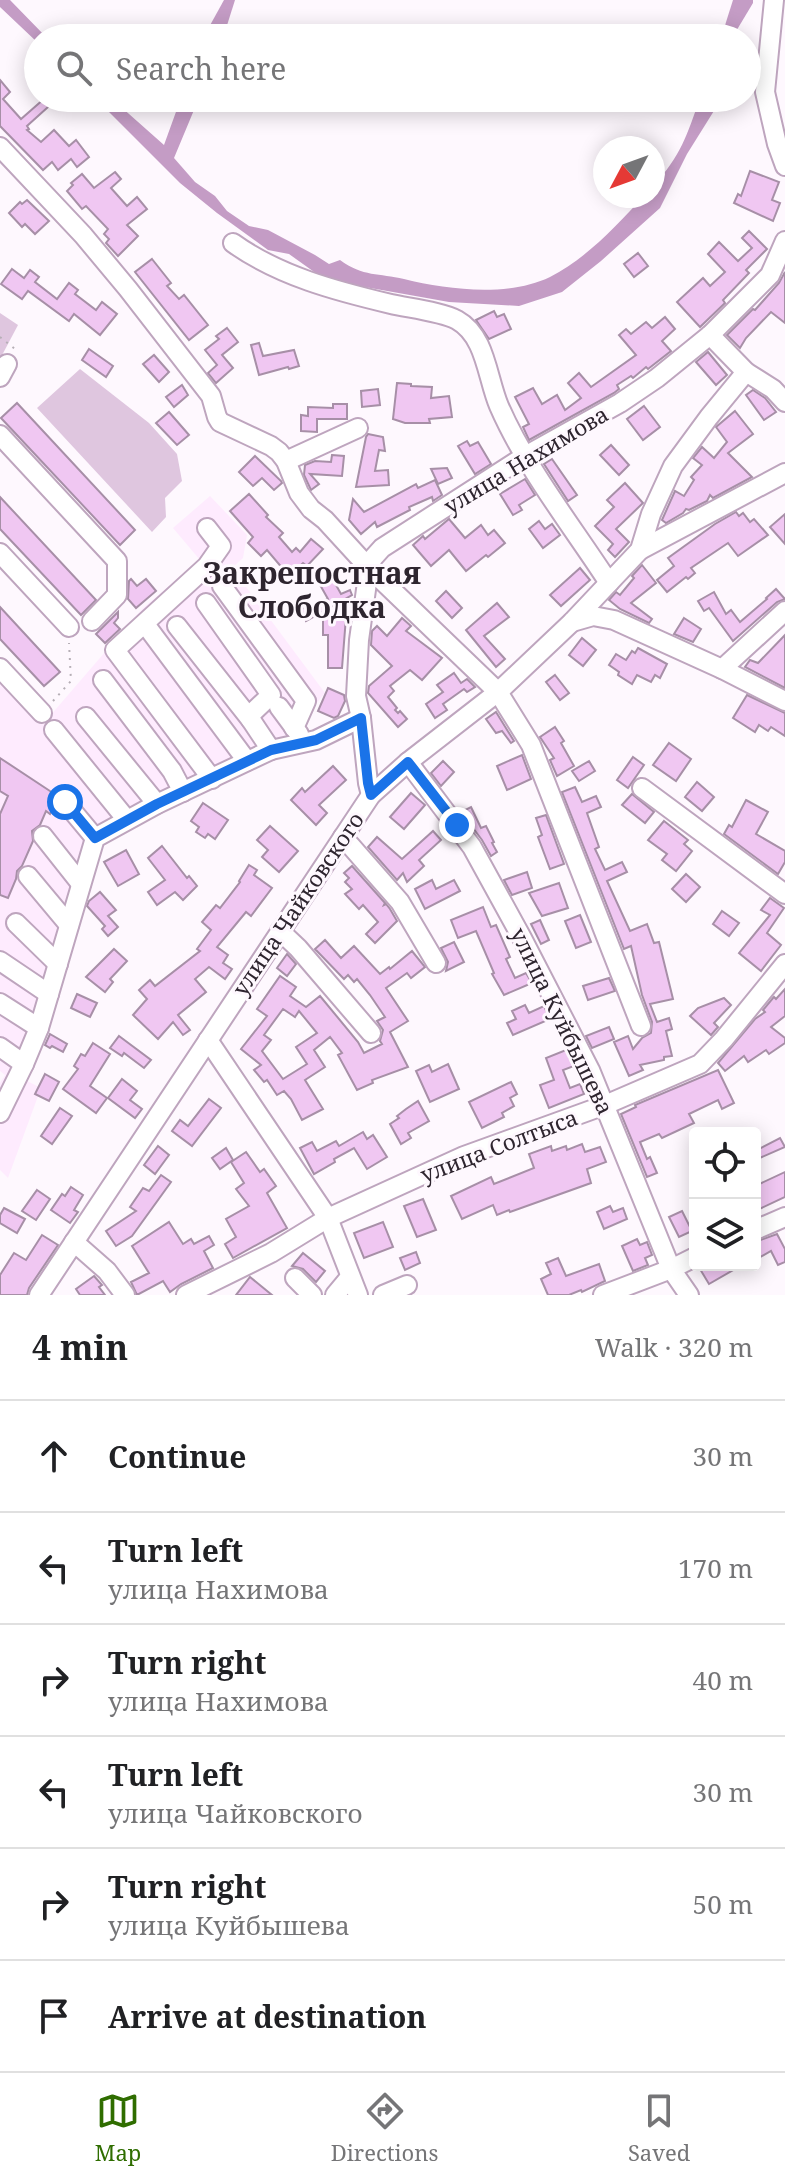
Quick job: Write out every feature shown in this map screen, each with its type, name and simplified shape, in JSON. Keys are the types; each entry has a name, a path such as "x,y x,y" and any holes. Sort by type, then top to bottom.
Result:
{"street":[{"path":"774,0 765,92 785,166"},
{"path":"0,147 83,235 128,289 211,396 220,422 271,446 286,461 299,493 311,509 498,692 531,745 641,1026"},
{"name":"улица Нахимова","path":"369,568 382,548 525,456 620,403 657,378 710,335 770,275 785,241"},
{"path":"233,243 275,269 303,280 455,319 471,331 481,350 498,405 525,456 609,583"},
{"path":"770,275 785,262"},
{"path":"710,335 746,372 761,380 785,402"},
{"name":"улица Чайковского","path":"39,1295 371,795 498,692 572,622 640,550 651,514 673,466 746,372"},
{"path":"286,461 358,428"},
{"path":"0,435 117,561 117,595 92,621"},
{"path":"640,550 785,473"},
{"path":"207,528 221,546 207,566 115,650 212,779"},
{"path":"0,553 69,627"},
{"path":"369,568 359,640 356,696 371,795"},
{"path":"222,586 306,701 300,735"},
{"path":"206,603 271,695 252,713 251,720"},
{"path":"722,669 785,611"},
{"path":"572,622 593,616 614,620 785,701"},
{"path":"145,624 247,761"},
{"path":"177,626 271,750"},
{"path":"0,668 42,713"},
{"path":"103,680 172,771 183,792"},
{"path":"279,707 300,735 316,740 361,718"},
{"path":"86,717 157,804"},
{"path":"54,730 127,820"},
{"path":"0,1113 39,1028 95,838 157,804 300,735"},
{"name":"улица Куйбышева","path":"408,762 472,847 522,938 590,1070 671,1269 689,1295"},
{"path":"642,788 785,894"},
{"path":"65,802 95,838"},
{"path":"43,836 81,884"},
{"path":"343,837 400,902 436,963"},
{"path":"28,876 69,925"},
{"path":"16,923 58,964"},
{"path":"280,931 371,1033"},
{"path":"0,961 49,994"},
{"name":"улица Солтыса","path":"186,1295 271,1253 328,1218 464,1156 605,1105 700,1064 785,964"},
{"path":"0,1003 39,1028"},
{"path":"208,1040 328,1218 358,1295"},
{"path":"0,1047 24,1064"},
{"path":"761,1227 785,1217"},
{"path":"74,1242 107,1271 125,1295"},
{"path":"271,1253 312,1295"},
{"path":"603,1295 689,1260"},
{"path":"335,1295 350,1277"},
{"path":"383,1295 407,1285"}],"path":[{"path":"42,713 71,681 69,627"}],"shaded area":[{"path":"0,0 10,0 33,24 24,24 24,30 0,7"},
{"path":"224,0 235,0 227,24 211,24"},
{"path":"733,0 753,0 740,24 725,24"},
{"path":"109,112 127,112 164,145 176,112 193,112 174,158 195,182 249,226 268,230 329,264 340,260 371,274 478,290 534,283 576,261 633,208 660,208 562,292 519,306 449,302 348,284 317,274 289,254 268,250 180,183"},
{"path":"695,112 713,112 665,198 665,172 677,155"},
{"path":"0,313 18,325 0,359"},
{"path":"80,369 149,423 177,454 182,481 165,498 166,517 152,532 37,408"},
{"path":"210,496 247,535 243,558 232,568 325,693 291,734 89,835 17,1076 41,1088 8,1178 0,1170 0,1083 5,1075 0,1071 0,679 43,724 143,608 200,560 173,528"}],"building":[{"path":"0,80 10,92 3,99 21,119 29,112 42,112 27,126 27,130 41,142 54,130 69,146 76,140 89,157 77,167 71,159 58,170 52,162 43,170 0,126"},
{"path":"750,171 779,182 772,200 780,203 773,221 734,203 738,194 741,196"},
{"path":"115,172 121,179 111,188 127,206 137,197 147,209 127,225 138,236 118,256 106,243 109,239 104,234 108,229 86,206 82,209 67,191 82,174 94,188"},
{"path":"27,200 49,221 35,234 25,224 22,227 9,213 20,202 22,204"},
{"path":"749,231 767,249 746,270 749,273 723,300 725,303 700,327 677,302 703,278 710,286 725,272 708,254 719,242 738,261 752,248 742,238"},
{"path":"638,253 648,266 634,277 624,264"},
{"path":"152,259 171,283 167,286 179,299 184,295 208,325 189,340 135,272"},
{"path":"12,269 24,278 30,270 39,277 35,282 57,299 69,283 78,290 75,294 96,310 102,302 117,314 100,335 74,314 69,321 28,291 22,299 1,284"},
{"path":"785,272 785,323 771,312 740,348 727,335 755,310"},
{"path":"494,311 497,317 504,314 511,329 489,339 476,320"},
{"path":"665,317 675,329 662,341 671,351 648,369 646,367 633,378 631,376 617,385 619,389 614,393 529,440 523,427 529,424 515,397 533,388 542,404 557,395 565,410 581,398 568,383 579,373 591,387 636,355 619,335 626,329 631,334 646,322 652,328"},
{"path":"227,328 238,342 222,355 233,368 216,383 208,373 217,365 205,350"},
{"path":"259,343 263,356 294,350 299,366 259,375 251,345"},
{"path":"89,349 113,366 106,377 82,360"},
{"path":"708,352 727,375 716,385 696,362"},
{"path":"154,355 169,372 159,382 143,364"},
{"path":"397,383 432,387 431,398 449,396 452,417 429,419 430,423 405,423 393,419"},
{"path":"182,385 188,395 174,407 166,397"},
{"path":"378,389 380,405 362,407 361,391"},
{"path":"753,390 765,398 776,412 764,420 746,395"},
{"path":"17,403 135,530 120,545 1,418"},
{"path":"333,404 347,404 347,419 317,419 317,432 301,431 301,415 308,416 308,407 333,408"},
{"path":"644,406 660,427 643,440 627,419"},
{"path":"735,411 753,434 728,453 752,477 713,498 710,495 707,501 686,509 666,523 662,520 675,491 684,496 694,480 691,477 702,465 693,458 702,447 714,458 727,442 716,427"},
{"path":"169,412 189,435 177,445 156,423"},
{"path":"368,434 383,437 385,451 379,450 375,471 388,470 389,485 356,487"},
{"path":"467,441 470,446 478,442 491,464 475,474 458,446"},
{"path":"611,445 629,465 619,475 600,455"},
{"path":"332,455 344,456 342,476 310,474 319,484 311,490 304,475 305,465 315,461 331,462"},
{"path":"255,456 281,481 274,490 262,478 253,486 239,472"},
{"path":"552,459 577,495 568,501 544,464"},
{"path":"447,468 452,478 438,484 431,469"},
{"path":"525,479 535,495 519,505 522,510 513,515 500,494"},
{"path":"435,480 442,495 433,501 432,497 409,507 410,510 377,527 375,522 361,534 349,520 353,499 364,512 416,484 418,488"},
{"path":"625,483 643,503 616,529 629,542 615,557 608,550 613,544 595,526 614,507 607,500"},
{"path":"249,494 283,533 279,537 292,552 296,548 300,552 311,539 323,549 307,566 303,563 289,576 267,550 261,556 248,543 253,537 230,511"},
{"path":"0,497 96,600 81,615 0,529"},
{"path":"736,512 739,516 743,513 750,522 754,519 768,535 738,556 728,543 691,568 695,573 667,592 657,580 674,566 668,558"},
{"path":"785,514 785,544 770,527"},
{"path":"449,519 465,538 481,525 488,535 494,530 505,543 466,571 449,550 431,566 413,545"},
{"path":"539,521 545,529 552,524 560,535 543,548 529,529"},
{"path":"642,565 656,583 631,603 652,619 649,623 609,600 616,592 620,595"},
{"path":"580,568 590,580 561,606 550,595"},
{"path":"331,576 341,594 350,590 352,595 306,621 301,609 328,599 319,583"},
{"path":"131,579 137,586 146,579 156,591 136,608 128,599"},
{"path":"776,589 785,599 777,602 733,641 709,608 704,611 698,601 714,592 726,614 731,610 740,622"},
{"path":"446,591 462,608 452,618 436,601"},
{"path":"497,603 509,617 484,636 505,659 496,667 466,630"},
{"path":"0,607 60,672 44,686 0,639"},
{"path":"118,612 114,623 120,629 105,643 96,634"},
{"path":"323,617 346,617 342,668 328,668 328,635 323,635"},
{"path":"402,618 411,626 406,631 442,658 422,680 410,670 390,686 394,691 388,697 397,708 395,710 407,719 398,727 368,693 369,686 392,666 371,645 372,631 377,626 387,636"},
{"path":"684,618 701,629 693,642 674,634"},
{"path":"785,635 785,688 745,667 750,660 758,663"},
{"path":"582,638 596,650 583,666 569,655"},
{"path":"638,648 667,664 660,678 655,675 651,682 637,675 632,684 609,665 616,654 626,660"},
{"path":"454,673 461,683 467,679 475,687 467,692 464,689 443,704 447,710 435,718 426,704 443,692 437,685"},
{"path":"555,675 569,693 560,700 546,682"},
{"path":"328,688 344,695 345,701 334,718 318,711"},
{"path":"747,695 785,713 785,736 771,727 768,731 759,725 755,732 733,718"},
{"path":"496,712 514,741 511,743 502,731 496,733 486,719"},
{"path":"555,727 574,766 557,776 550,760 554,758 540,737"},
{"path":"669,743 691,759 676,781 653,765"},
{"path":"522,755 531,779 507,790 497,766"},
{"path":"633,757 644,765 628,788 617,780"},
{"path":"0,758 56,795 50,814 46,811 40,825 32,831 33,841 17,871 8,898 0,895 0,814 8,796 0,791"},
{"path":"443,761 454,772 441,786 431,773"},
{"path":"589,761 595,771 579,781 572,771"},
{"path":"333,766 346,780 319,805 327,813 316,825 291,800 302,788 305,792"},
{"path":"697,782 714,797 702,811 685,797"},
{"path":"575,787 582,802 596,796 601,807 587,813 599,847 595,849 605,870 622,862 627,872 607,881 630,931 647,924 654,943 659,942 673,999 650,1004 657,1022 669,1018 672,1029 666,1031 672,1056 640,1065 643,1070 629,1076 614,1042 628,1036 633,1049 651,1033 652,1022 642,995 631,946 624,949 562,792"},
{"path":"411,793 425,805 404,829 390,817"},
{"path":"632,794 654,812 645,823 622,805"},
{"path":"746,800 768,812 756,834 785,851 785,862 778,874 724,834 729,825 732,827"},
{"path":"203,803 228,820 215,839 208,834 205,838 196,832 199,827 191,821"},
{"path":"471,807 481,828 486,826 494,842 497,852 491,856 461,812"},
{"path":"546,815 564,864 550,869 538,837 542,835 536,818"},
{"path":"664,821 688,840 684,844 692,851 676,871 662,860 667,854 648,840"},
{"path":"270,826 298,851 279,872 262,857 268,850 257,840"},
{"path":"433,831 441,840 419,860 424,866 407,882 403,873 397,880 368,847 377,837 402,859"},
{"path":"162,846 197,886 183,900 175,892 157,905 148,892 165,880 148,858"},
{"path":"126,850 139,874 118,886 104,862"},
{"path":"249,865 257,870 254,875 272,888 251,916 246,912 217,947 228,955 223,963 232,969 225,979 209,967 195,979 206,992 178,1015 190,1030 183,1035 173,1022 158,1039 133,1015 147,999 139,990 150,980 155,986 200,951 197,949 211,930 202,922 216,905 220,908"},
{"path":"352,866 397,921 375,943 366,934 378,922 363,905 359,909 345,894 352,889 345,882 349,878 344,873"},
{"path":"527,872 532,888 512,895 504,880"},
{"path":"686,874 700,887 686,902 672,889"},
{"path":"432,880 436,889 454,880 460,891 425,909 415,889"},
{"path":"559,883 568,908 542,916 529,893"},
{"path":"100,892 116,910 108,916 118,927 108,936 102,929 105,926 87,906"},
{"path":"770,898 784,908 767,933 781,945 761,971 739,953 770,915 761,910"},
{"path":"483,907 491,927 496,925 515,978 526,973 532,983 504,995 492,974 476,931 458,938 451,920"},
{"path":"722,911 739,923 729,936 713,924"},
{"path":"580,915 591,942 576,948 565,921"},
{"path":"540,920 549,940 541,944 531,924"},
{"path":"325,940 341,958 354,946 380,974 412,951 425,967 411,978 407,973 386,988 408,1021 390,1032 408,1067 372,1080 373,1083 357,1090 338,1055 342,1053 330,1037 314,1050 325,1067 305,1080 323,1109 302,1120 291,1099 284,1091 277,1095 267,1080 264,1082 254,1070 261,1065 241,1049 267,1016 257,1009 280,976 296,987 290,996 306,1007 320,996 364,1053 382,1044 383,1030 377,1021 385,1017 357,979 354,982 348,975 344,979 315,949","holes":["283,1009 295,1017 299,1011 317,1033 296,1047 307,1064 283,1079 262,1051 271,1040 264,1035"]},
{"path":"454,942 464,962 446,971 448,962 441,948"},
{"path":"114,949 127,961 110,979 113,982 105,992 86,977"},
{"path":"287,954 296,964 287,976 277,968"},
{"path":"609,978 615,991 588,1000 583,986"},
{"path":"785,989 785,1016 771,1027 785,1038 785,1043 769,1054 766,1050 748,1062 744,1056 725,1071 718,1063 755,1019 765,1012 763,1010 773,998 776,999"},
{"path":"77,994 97,1003 90,1017 71,1008"},
{"path":"724,998 731,1005 714,1023 718,1027 711,1035 690,1016 698,1008"},
{"path":"525,1005 529,1013 544,1006 550,1019 513,1035 507,1023 516,1019 512,1011"},
{"path":"609,1027 614,1039 592,1048 586,1036"},
{"path":"50,1034 67,1044 63,1052 45,1045"},
{"path":"119,1036 151,1060 144,1068 124,1053 122,1056 110,1048"},
{"path":"93,1043 110,1054 90,1086 107,1098 96,1113 63,1089 78,1069 74,1066 81,1054 85,1056"},
{"path":"566,1050 574,1066 563,1070 570,1088 580,1084 584,1094 549,1108 540,1085 554,1080 546,1058"},
{"path":"448,1064 459,1089 430,1102 416,1071 429,1065 432,1072"},
{"path":"718,1070 734,1103 722,1109 718,1100 689,1114 694,1123 662,1138 659,1134 640,1142 657,1173 647,1177 621,1114 635,1105"},
{"path":"45,1074 59,1082 49,1101 35,1094"},
{"path":"122,1079 137,1091 130,1100 142,1109 135,1118 108,1098"},
{"path":"511,1082 517,1094 510,1098 514,1106 502,1113 504,1117 482,1128 469,1102"},
{"path":"209,1099 221,1108 192,1146 172,1131 180,1120 188,1126"},
{"path":"418,1101 429,1121 408,1133 411,1138 401,1144 390,1124"},
{"path":"60,1108 72,1116 52,1144 41,1136"},
{"path":"363,1132 367,1139 373,1135 387,1157 367,1169 354,1148 314,1174 300,1148 312,1142 317,1151 336,1141 339,1146"},
{"path":"780,1138 785,1147 761,1157 761,1148"},
{"path":"582,1144 585,1152 600,1147 606,1162 587,1169 591,1183 510,1212 497,1215 493,1205 462,1219 451,1196 491,1177 494,1184 534,1168 529,1154 551,1146 552,1151 566,1146 567,1150"},
{"path":"158,1146 169,1155 155,1174 144,1165"},
{"path":"226,1148 233,1160 220,1169 212,1158"},
{"path":"246,1152 260,1172 264,1169 276,1186 267,1193 287,1228 233,1258 225,1244 236,1237 226,1219 249,1206 236,1189 244,1183 231,1162"},
{"path":"785,1172 785,1197 761,1208 761,1183"},
{"path":"161,1175 171,1182 132,1236 116,1246 106,1231 136,1211 130,1207 143,1188 149,1191"},
{"path":"71,1187 83,1195 74,1210 78,1212 70,1223 51,1210"},
{"path":"37,1190 50,1199 36,1220 22,1211"},
{"path":"423,1199 436,1230 417,1237 404,1206"},
{"path":"610,1206 613,1212 623,1208 627,1219 604,1229 597,1212"},
{"path":"4,1208 25,1219 17,1233 0,1223"},
{"path":"682,1211 689,1232 679,1237 669,1217"},
{"path":"169,1222 183,1244 191,1239 194,1244 209,1236 214,1245 204,1251 213,1268 170,1292 163,1281 137,1295 131,1282 149,1273 132,1246"},
{"path":"383,1222 393,1247 364,1258 354,1233"},
{"path":"777,1234 785,1249 785,1262 778,1265 771,1251 761,1257 761,1240"},
{"path":"42,1235 58,1245 27,1295 0,1295 0,1275 14,1253 26,1260"},
{"path":"637,1239 640,1245 647,1242 652,1255 645,1258 648,1265 633,1271 622,1246"},
{"path":"416,1252 420,1263 405,1270 400,1258"},
{"path":"303,1253 325,1271 316,1282 303,1269 292,1266"},
{"path":"558,1258 566,1276 599,1264 605,1281 582,1292 548,1295 541,1279 551,1274 546,1263"},
{"path":"701,1271 732,1271 709,1284"},
{"path":"94,1276 102,1285 99,1287 105,1295 80,1295 76,1289"},
{"path":"250,1277 272,1295 236,1295"}],"district":[{"name":"Закрепостная Слободка","path":"312,591"}],"route":[{"path":"65,802 95,838 157,804 271,750 316,740 361,718 371,795 408,762 457,825"}]}
